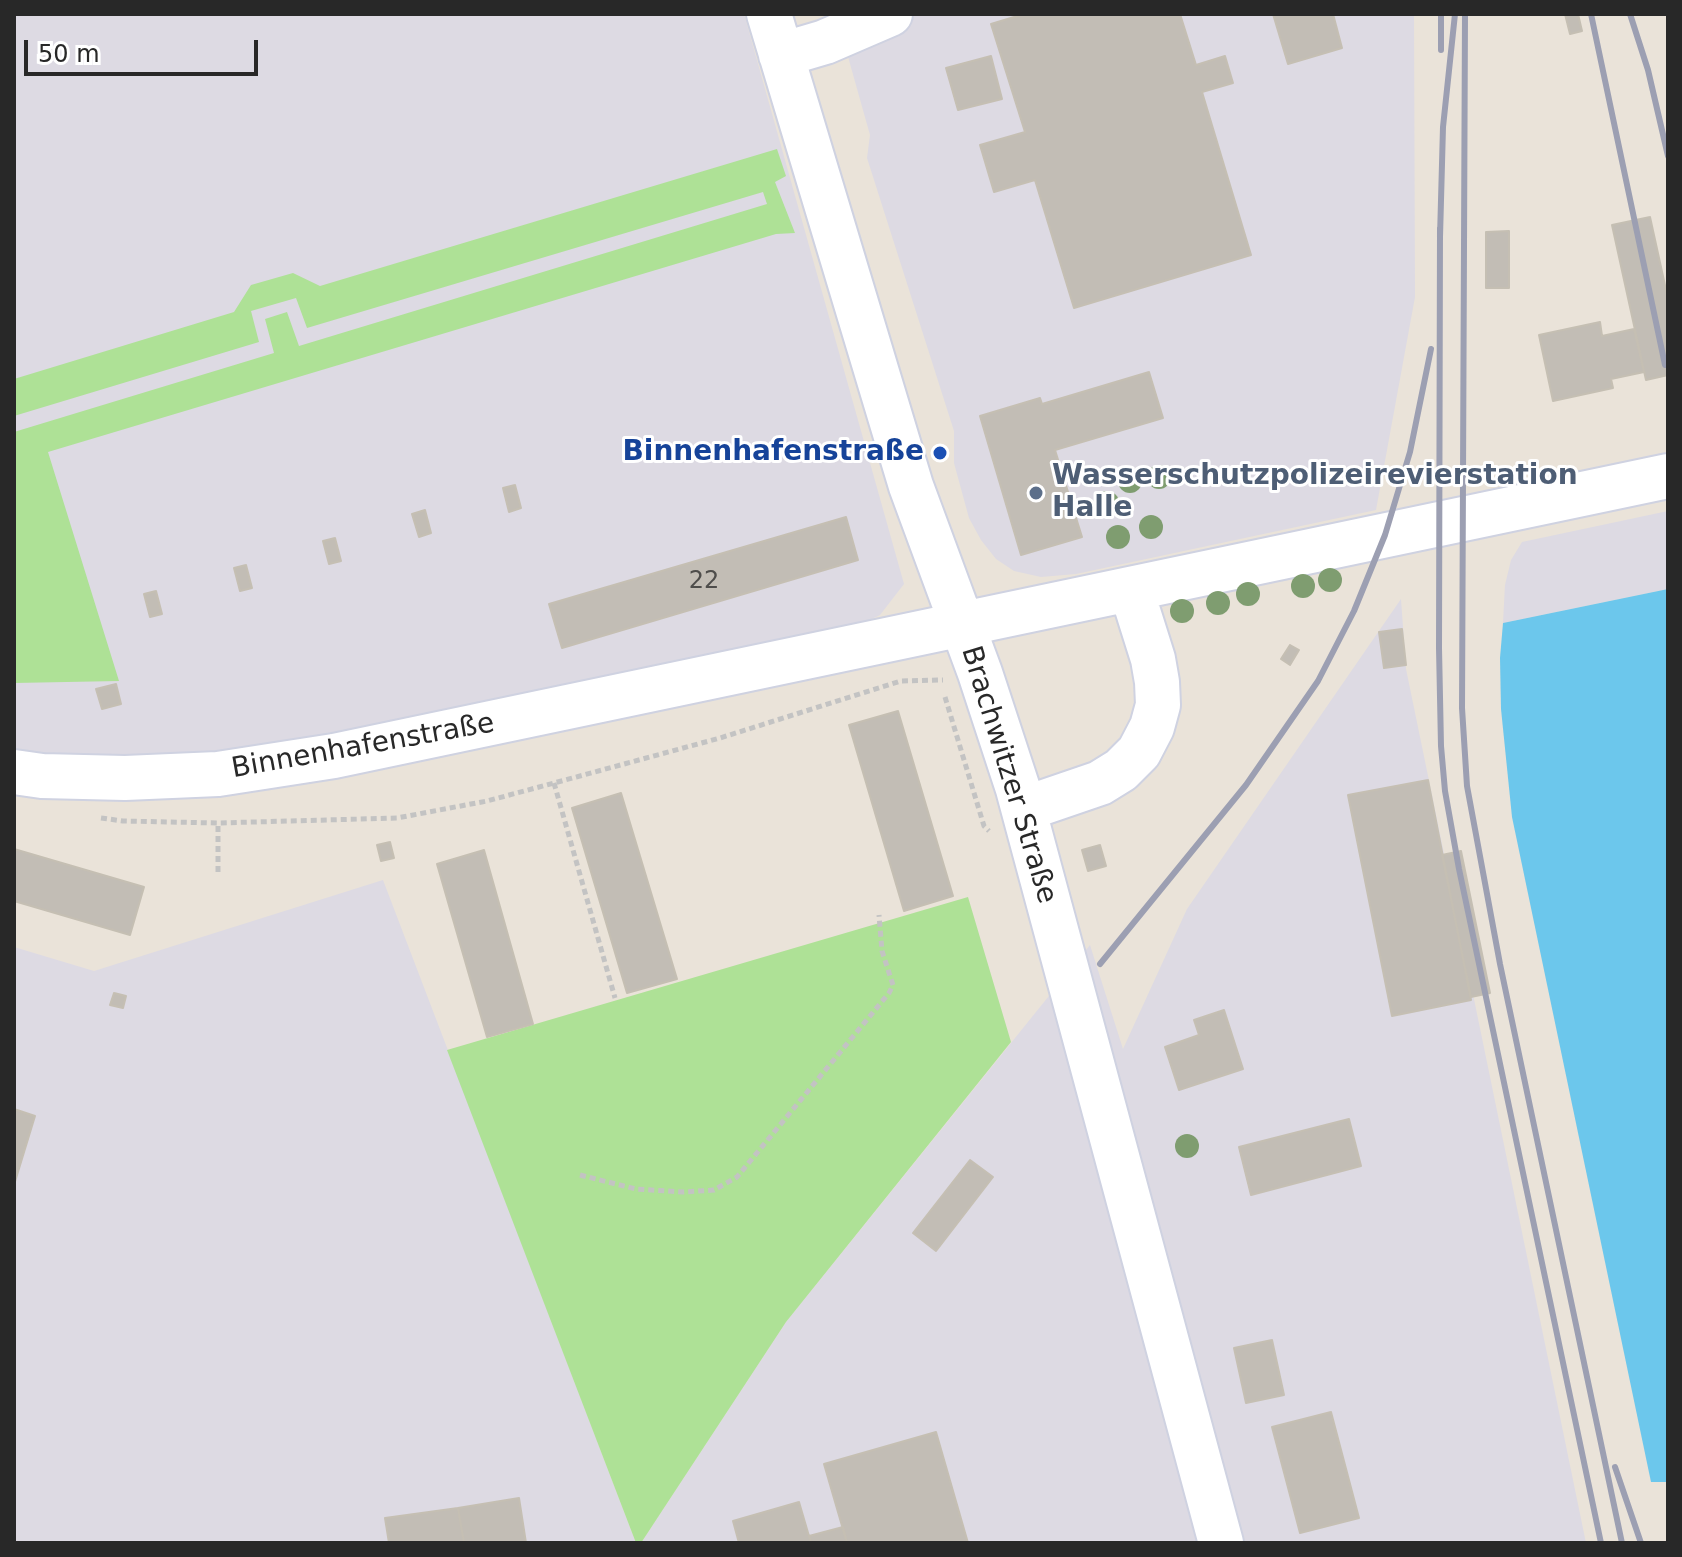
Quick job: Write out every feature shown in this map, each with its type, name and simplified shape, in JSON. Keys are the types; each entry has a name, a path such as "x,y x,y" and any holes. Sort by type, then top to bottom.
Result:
{"street":[{"path":"775,34 825,42 890,14"},
{"name":"Brachwitzer Straße","path":"775,34 911,486 980,673 1024,809 1221,1543"},
{"name":"Binnenhafenstraße","path":"14,772 42,776 125,778 202,775 334,756 1668,476"},
{"path":"1024,809 1100,783 1121,770 1139,752 1152,727 1158,705 1157,682 1131,589"}],"path":[{"path":"92,817 123,821 218,823 397,818 487,801 720,738 901,681 940,681 980,673"},
{"path":"554,783 615,998"},
{"path":"218,823 218,872"},
{"path":"580,1175 636,1189 684,1192 714,1190 737,1177 889,993 893,985 882,951 879,915"}],"shaded area":[{"path":"14,14 744,14 904,584 880,615 864,623 484,707 207,757 14,753"},
{"path":"836,14 1414,14 1415,297 1376,510 1076,574 1041,577 1014,571 996,559 969,518 954,463 954,431 867,158 870,135"},
{"path":"1668,511 1668,589 1503,623 1505,585 1511,560 1522,542"},
{"path":"1401,599 1406,669 1586,1543 641,1543 786,1322 1090,945 1123,1049 1187,909"},
{"path":"383,880 636,1543 14,1543 14,947 94,971"}],"green space":[{"path":"777,149 786,176 775,182 795,233 776,234 48,452 119,681 14,683 14,432 274,353 265,319 287,312 299,346 767,204 763,192 307,328 296,298 251,311 259,342 14,416 14,379 234,312 251,285 293,273 320,286"},
{"path":"968,897 1011,1042 786,1322 641,1543 636,1543 447,1050"}],"water":[{"path":"1668,589 1668,1482 1651,1482 1512,817 1501,709 1500,658 1503,623"}],"building":[{"path":"1024,14 1180,14 1196,65 1225,56 1233,83 1202,92 1251,255 1074,308 1035,180 994,192 980,145 1025,132 991,24"},
{"path":"1273,14 1333,14 1342,48 1288,64"},
{"path":"1565,14 1578,14 1582,31 1570,34"},
{"path":"991,56 1002,99 958,110 946,68"},
{"path":"1650,217 1668,299 1668,375 1646,380 1612,225"},
{"path":"1509,231 1509,288 1486,288 1486,232"},
{"path":"1600,322 1602,336 1634,329 1644,372 1611,379 1613,388 1553,401 1539,335"},
{"name":"Wasserschutzpolizeirevierstation Halle","path":"1149,372 1163,418 1055,450 1082,537 1021,555 980,416 1040,398 1042,404"},
{"path":"515,485 521,508 509,512 503,488"},
{"path":"425,510 431,533 419,537 412,514"},
{"path":"846,517 858,560 562,648 549,604"},
{"path":"335,538 341,561 329,564 323,541"},
{"path":"246,565 252,588 240,591 234,568"},
{"path":"156,591 162,614 150,617 144,594"},
{"path":"1402,629 1406,665 1384,668 1379,632"},
{"path":"1290,645 1299,650 1290,665 1281,659"},
{"path":"116,684 121,704 102,709 96,689"},
{"path":"898,711 953,896 904,911 849,725"},
{"path":"1428,780 1471,1000 1392,1016 1348,795"},
{"path":"621,793 677,979 627,993 572,808"},
{"path":"390,842 394,858 381,861 377,845"},
{"path":"1100,845 1106,866 1088,871 1082,850"},
{"path":"14,849 144,887 130,935 14,901"},
{"path":"484,850 533,1024 487,1037 437,864"},
{"path":"1461,851 1490,993 1471,997 1442,855"},
{"path":"114,993 126,996 123,1008 110,1005"},
{"path":"1224,1010 1243,1069 1179,1090 1165,1047 1199,1035 1194,1020"},
{"path":"14,1109 35,1116 14,1185"},
{"path":"1349,1119 1361,1166 1251,1195 1239,1147"},
{"path":"970,1160 993,1177 936,1251 913,1233"},
{"path":"1272,1340 1284,1395 1246,1403 1234,1348"},
{"path":"1331,1412 1359,1518 1300,1533 1272,1427"},
{"path":"936,1432 968,1543 847,1543 824,1464"},
{"path":"519,1498 526,1543 464,1543 458,1508"},
{"path":"799,1502 811,1543 739,1543 733,1521"},
{"path":"458,1508 464,1543 389,1543 385,1518"},
{"path":"843,1527 847,1543 811,1543 809,1536"}],"railway":[{"path":"1441,14 1441,50"},
{"path":"1440,237 1443,127 1455,14"},
{"path":"1465,14 1462,708 1467,786 1500,964 1622,1543"},
{"path":"1591,14 1665,365"},
{"path":"1630,14 1648,70 1668,156"},
{"path":"1440,228 1439,648 1445,791 1601,1543"},
{"path":"1100,964 1246,785 1318,681 1354,611 1385,535 1410,452 1431,349"},
{"path":"1615,1467 1641,1543"}],"place":[{"name":"Binnenhafenstraße","path":"940,453"},
{"name":"Wasserschutzpolizeirevierstation Halle","path":"1036,493"}]}
